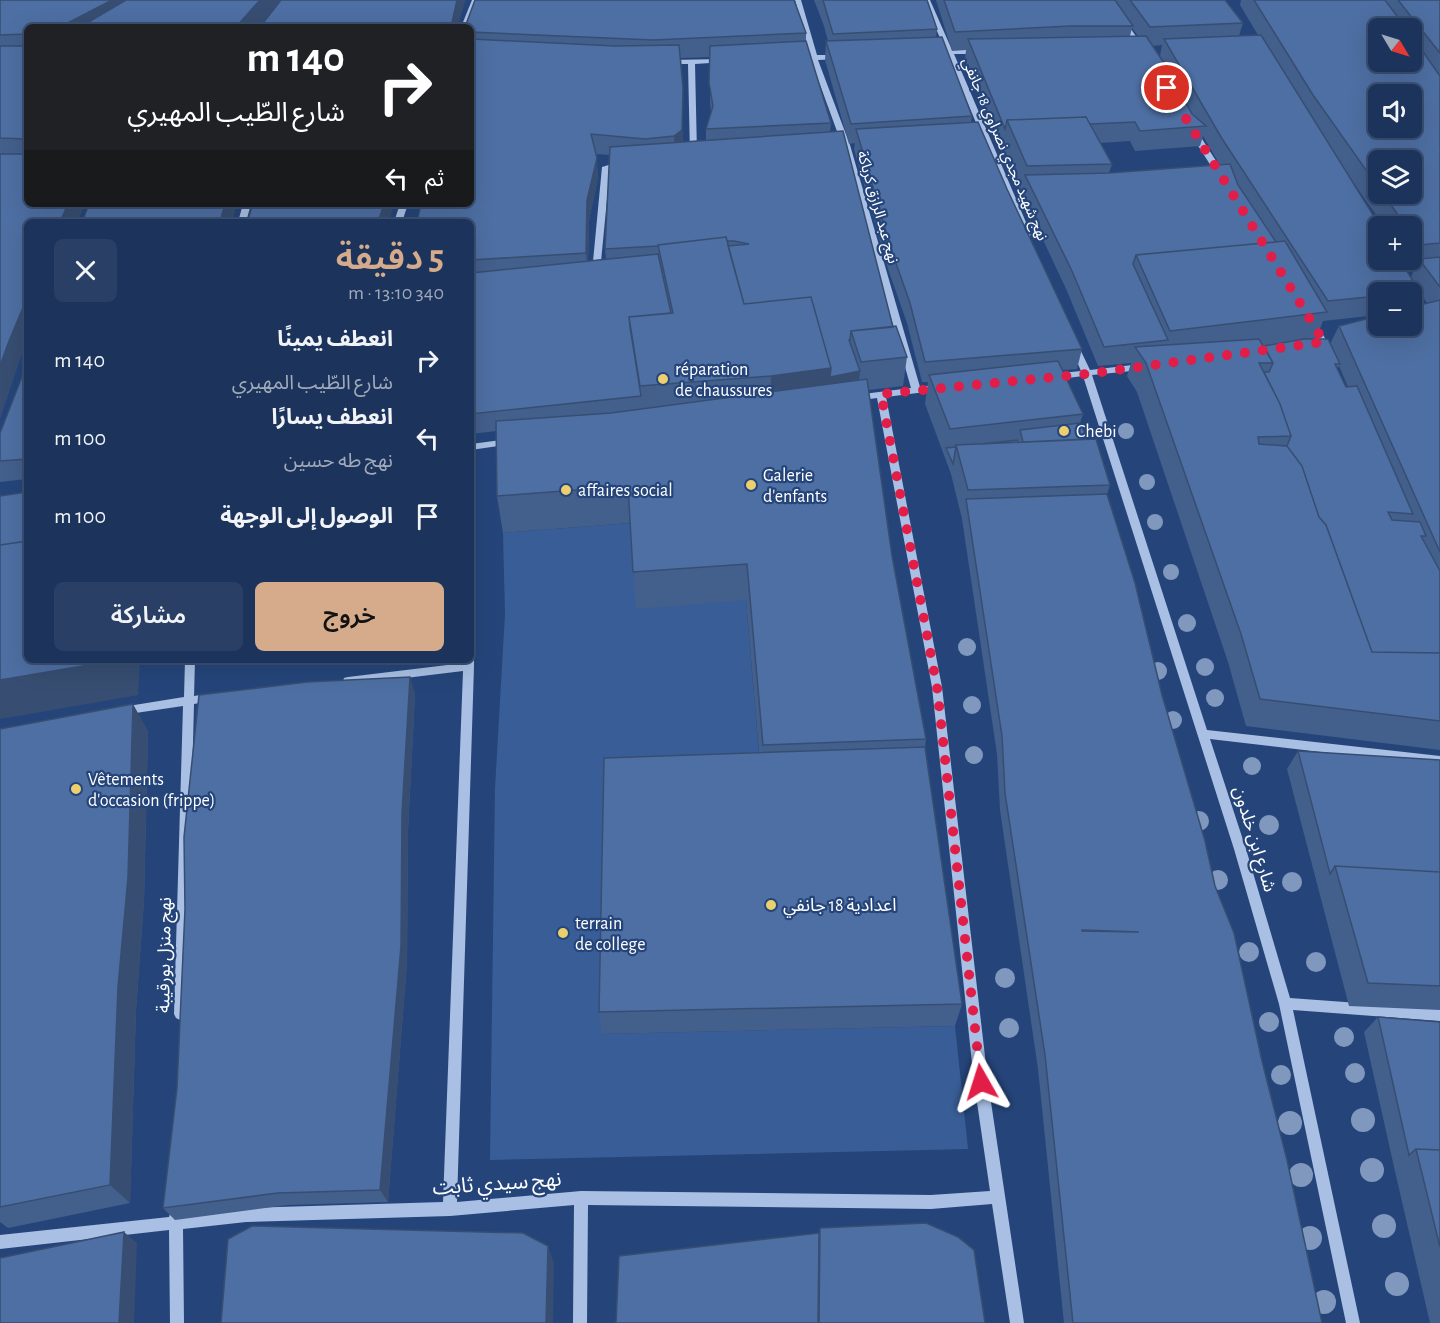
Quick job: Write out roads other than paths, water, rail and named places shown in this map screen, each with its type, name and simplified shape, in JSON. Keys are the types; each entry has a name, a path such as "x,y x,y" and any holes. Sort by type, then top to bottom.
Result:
{"street":[{"path":"465,24 475,0"},
{"name":"نهج عبد الرازق كرباكة","path":"798,0 814,58 846,145 916,390"},
{"name":"نهج شهيد مجدي نصراوي 18 جانفي","path":"927,0 1032,246"},
{"path":"1108,0 1149,59"},
{"path":"1131,50 1154,49"},
{"path":"938,52 984,52"},
{"path":"792,58 848,56"},
{"path":"658,62 736,60"},
{"path":"691,62 689,157 705,155"},
{"path":"1186,120 1224,180"},
{"path":"975,139 987,139"},
{"path":"834,146 858,144"},
{"path":"596,275 606,166 633,162"},
{"path":"585,276 607,274"},
{"path":"1305,311 1334,363"},
{"path":"1422,314 1425,320 1440,318"},
{"path":"1069,332 1087,374"},
{"path":"1312,343 1335,339"},
{"path":"1042,378 1149,366"},
{"name":"شارع ابن خلدون","path":"1087,374 1204,734 1285,1004 1353,1323"},
{"path":"844,399 950,386"},
{"path":"881,394 937,687 983,1093 1017,1323"},
{"path":"474,447 518,441"},
{"name":"نهج منزل بورقيبة","path":"180,1032 190,663"},
{"path":"340,682 469,663 450,1209"},
{"path":"106,713 223,696"},
{"path":"1204,734 1440,761"},
{"path":"1285,1004 1440,1015"},
{"name":"نهج سيدي ثابت","path":"0,1242 246,1215 450,1209 581,1198 932,1202 998,1197"},
{"path":"176,1198 177,1323"},
{"path":"580,1323 581,1198"}],"place":[{"name":"réparation de chaussures","path":"663,379"},
{"name":"Chebi","path":"1064,431"},
{"name":"Galerie d'enfants","path":"751,485"},
{"name":"affaires social","path":"566,490"},
{"name":"Vêtements d'occasion (frippe)","path":"76,789"},
{"name":"اعدادية 18 جانفي","path":"771,905"},
{"name":"terrain de college","path":"563,933"}]}
